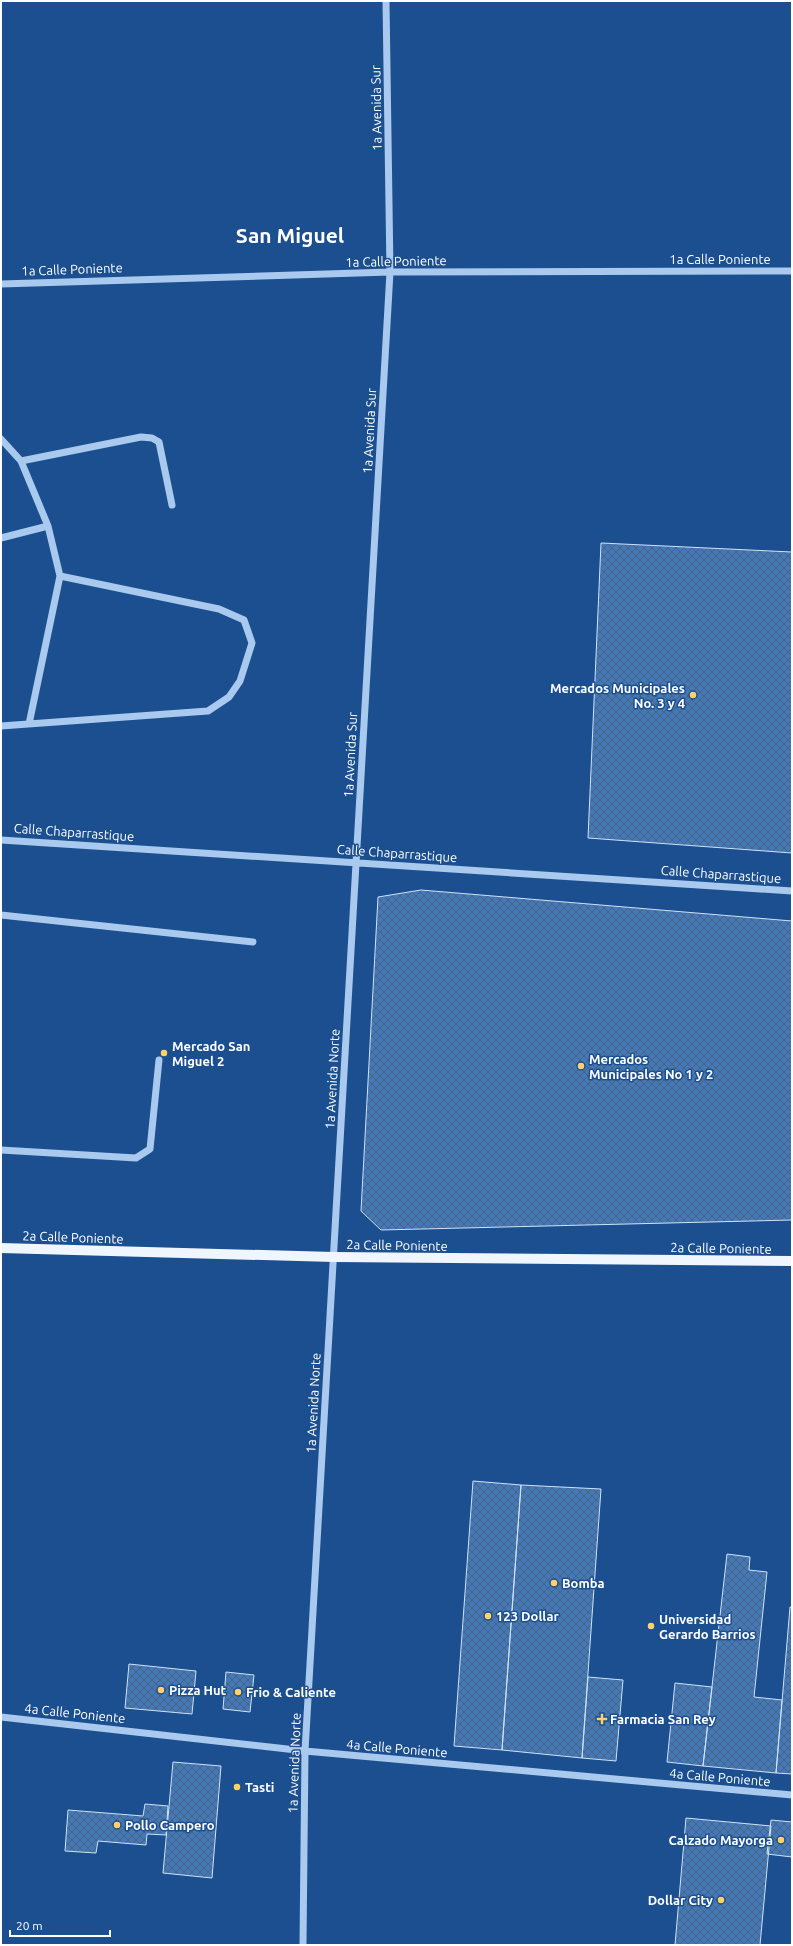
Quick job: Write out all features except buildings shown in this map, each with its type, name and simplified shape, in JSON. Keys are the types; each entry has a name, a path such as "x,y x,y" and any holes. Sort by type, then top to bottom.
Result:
{"main road":[{"name":"2a Calle Poniente","path":"1,1248 334,1257 792,1261"}],"street":[{"name":"1a Avenida Sur","path":"356,862 390,272 386,1"},
{"name":"1a Calle Poniente","path":"1,284 390,272 792,271"},
{"path":"21,462 141,437 152,438 160,442 172,505"},
{"path":"1,439 21,462 48,526 60,576 29,724"},
{"path":"1,538 48,526"},
{"path":"1,726 208,711 229,697 240,681 252,643 244,620 219,609 60,576"},
{"name":"Calle Chaparrastique","path":"1,840 792,891"},
{"name":"1a Avenida Norte","path":"303,1945 305,1752 356,862"},
{"path":"1,915 253,942"},
{"path":"1,1150 136,1158 150,1149 159,1060"},
{"name":"4a Calle Poniente","path":"1,1717 305,1752 792,1795"}],"place":[{"name":"Mercados Municipales No. 3 y 4","path":"693,695"},
{"name":"Mercado San Miguel 2","path":"164,1053"},
{"name":"Mercados Municipales No 1 y 2","path":"581,1066"},
{"name":"Bomba","path":"554,1583"},
{"name":"123 Dollar","path":"488,1616"},
{"name":"Universidad Gerardo Barrios","path":"651,1626"},
{"name":"Pizza Hut","path":"161,1690"},
{"name":"Frio & Caliente","path":"238,1692"},
{"name":"Farmacia San Rey","path":"602,1719"},
{"name":"Tasti","path":"237,1787"},
{"name":"Pollo Campero","path":"117,1825"},
{"name":"Calzado Mayorga","path":"781,1840"},
{"name":"Dollar City","path":"721,1900"}],"district":[{"name":"San Miguel","path":"290,235"}]}
